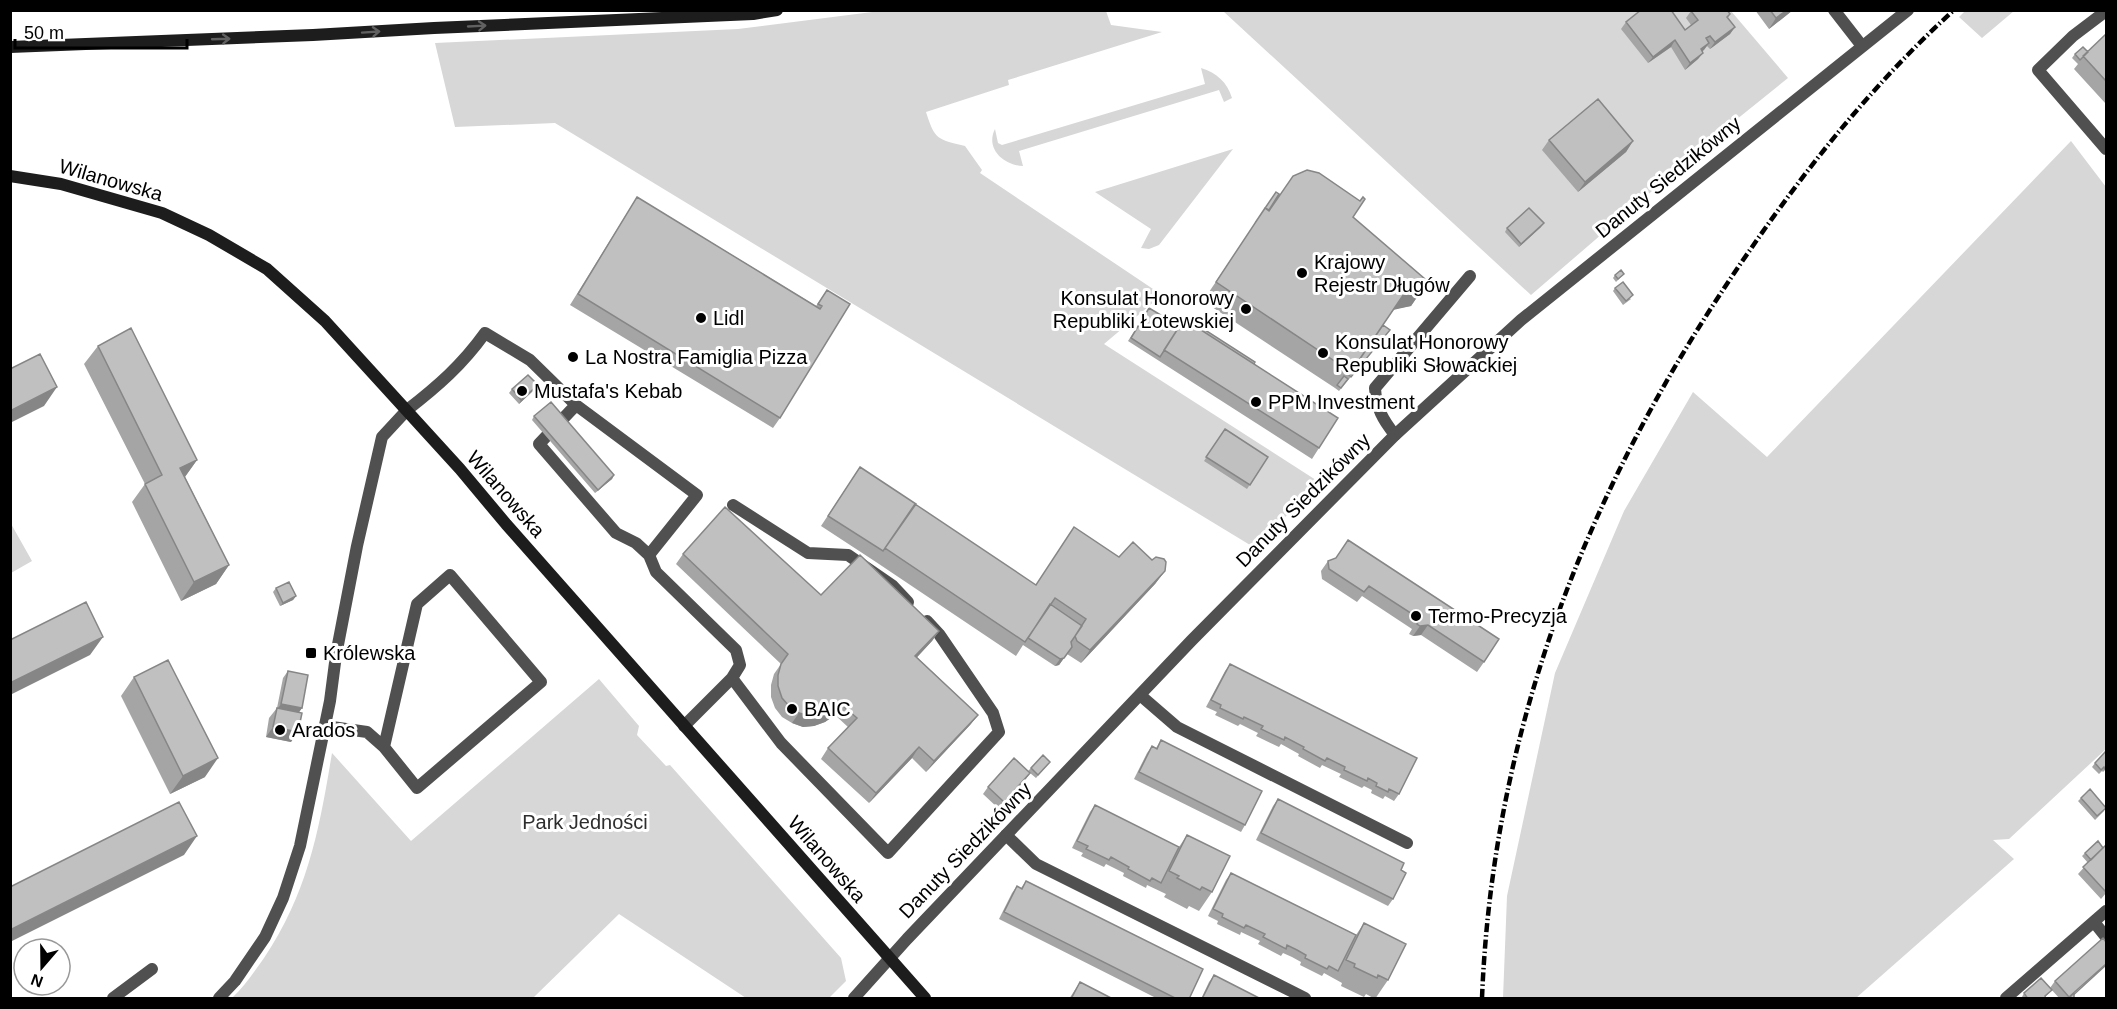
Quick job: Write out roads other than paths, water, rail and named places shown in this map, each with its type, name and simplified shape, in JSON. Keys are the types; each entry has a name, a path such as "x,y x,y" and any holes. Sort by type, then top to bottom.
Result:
{"street":[{"path":"10,47 753,14 777,10"},
{"path":"1834,10 1862,46"},
{"name":"Danuty Siedzikówny","path":"854,999 1140,694 1395,435 1521,320 1908,10"},
{"path":"2106,11 2073,36 2038,70 2106,149"},
{"name":"Wilanowska","path":"10,176 61,184 162,213 219,241 267,269 325,321 407,410 926,999"},
{"path":"1395,435 1383,419 1376,403 1375,388 1470,276"},
{"path":"219,999 235,981 265,937 283,897 307,820 357,546 382,437 407,410 467,358 485,333 530,360 576,405 697,495 649,555"},
{"path":"576,405 539,444 616,533 636,543 649,555 656,572 736,650 740,665 732,678 684,726"},
{"path":"732,678 781,743 888,853 999,732 993,713 939,634 893,586 848,555 808,553 733,505"},
{"path":"324,726 367,732 384,747 417,788 541,682 450,575 417,604 384,747"},
{"path":"1140,694 1169,722 1407,843"},
{"path":"1006,835 1036,864 1305,999"},
{"path":"2006,999 2106,911"},
{"path":"2094,922 2106,937"},
{"path":"113,999 153,969"}],"railway":[{"path":"1482,998 1490,896 1506,796 1530,699 1561,605 1599,513 1643,423 1694,335 1750,250 1845,124 1898,65 1954,10"}],"place":[{"name":"Krajowy Rejestr Długów","path":"1302,273"},
{"name":"Konsulat Honorowy Republiki Łotewskiej","path":"1246,309"},
{"name":"Lidl","path":"701,318"},
{"name":"Konsulat Honorowy Republiki Słowackiej","path":"1323,353"},
{"name":"La Nostra Famiglia Pizza","path":"573,357"},
{"name":"Mustafa's Kebab","path":"522,391"},
{"name":"PPM Investment","path":"1256,402"},
{"name":"Termo-Precyzja","path":"1416,616"},
{"name":"Królewska","path":"311,653"},
{"name":"BAIC","path":"792,709"},
{"name":"Arados","path":"280,730"}],"park label":[{"name":"Park Jedności","path":"585,822"}]}
